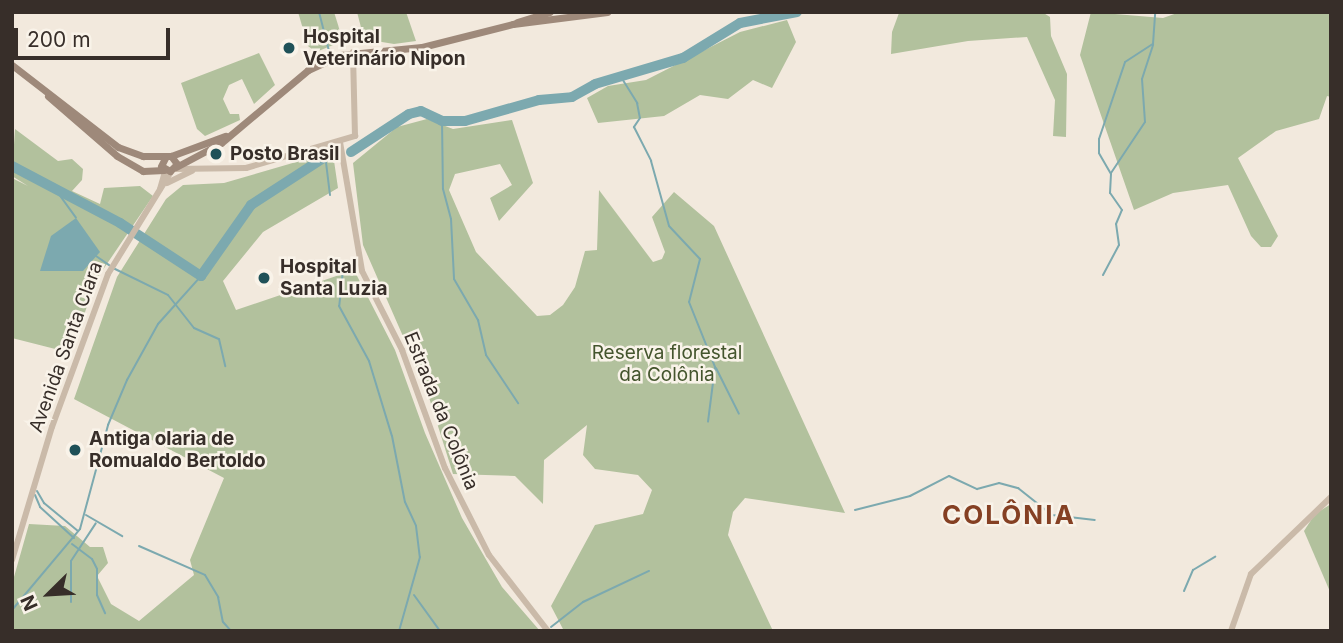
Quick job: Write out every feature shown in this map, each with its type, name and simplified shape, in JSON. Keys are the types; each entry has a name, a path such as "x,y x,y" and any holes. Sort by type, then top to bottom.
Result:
{"main road":[{"path":"12,65 117,156 143,171 170,169 232,134 302,74 353,52 436,44 550,12"},
{"path":"513,24 607,12"},
{"path":"48,95 118,148 144,156 169,156"},
{"path":"170,169 161,161 232,134"},
{"path":"169,156 170,169"}],"street":[{"path":"170,169 246,169 355,136 353,52"},
{"name":"Estrada da Colônia","path":"340,142 362,271 402,350 445,468 489,555 548,631"},
{"name":"Avenida Santa Clara","path":"12,560 40,465 111,266 167,183 170,169"},
{"name":"Avenida Santa Clara","path":"159,195 170,169"},
{"path":"167,183 197,169"},
{"path":"1231,631 1251,574 1331,496"}],"green space":[{"path":"298,12 334,12 343,41 316,52 308,46"},
{"path":"357,12 406,12 416,41 394,44 364,39"},
{"path":"1042,12 1050,17 1051,36 1067,74 1066,137 1053,136 1055,100 1027,37 968,41 891,54 892,32 899,13"},
{"path":"1091,12 1163,18 1180,12 1331,12 1331,97 1327,96 1319,119 1276,131 1238,158 1278,236 1271,247 1261,247 1251,236 1228,185 1173,193 1134,210 1080,55"},
{"path":"787,20 796,42 772,88 753,80 728,99 700,95 664,116 598,123 587,98 608,86 646,80 740,32"},
{"path":"259,53 275,85 254,104 242,79 229,85 223,99 230,114 239,114 240,120 205,136 197,129 181,83"},
{"name":"Reserva florestal da Colônia","path":"427,119 453,129 512,120 533,183 499,221 490,198 512,185 500,164 455,174 449,190 476,252 537,316 550,315 563,305 575,287 585,251 597,250 599,190 653,262 662,259 665,252 652,217 674,192 714,226 845,513 745,498 733,512 728,535 773,631 564,631 551,606 595,525 643,514 652,490 638,475 595,469 583,455 587,425 544,460 543,504 515,476 453,474 427,391 363,245 353,163 397,127"},
{"path":"15,129 58,161 72,159 83,169 82,180 72,191 100,204 104,188 140,186 153,196 96,280 71,353 12,338 12,178 28,186 12,176"},
{"path":"327,153 333,154 338,188 263,232 223,281 236,310 354,270 395,350 425,433 462,518 502,587 540,631 12,631 12,584 29,524 65,526 90,547 103,547 108,563 97,576 111,604 139,621 194,575 190,560 224,478 74,399 117,277 166,199 183,185 224,183"},
{"path":"1331,504 1331,594 1304,531 1315,514"}],"water":[{"path":"76,218 100,252 83,271 40,271 51,236"}],"waterway":[{"path":"319,12 329,51"},
{"path":"351,152 409,114 421,111 442,121 465,121 539,100 572,97 595,84 683,58 740,23 797,12"},
{"path":"1103,275 1119,245 1116,224 1122,210 1110,193 1111,174 1099,153 1099,139 1125,62 1153,44 1155,12"},
{"path":"1111,173 1145,122 1142,79 1153,45"},
{"path":"621,77 637,103 640,118 634,127 651,161 669,226 700,259 689,302 715,367 708,422"},
{"path":"442,121 443,189 451,219 454,279 478,320 486,355 518,403"},
{"path":"330,155 325,157 330,195"},
{"path":"12,166 120,223 201,276 251,205 325,157"},
{"path":"53,186 76,218"},
{"path":"96,256 109,265"},
{"path":"113,268 168,295 194,328 219,339 225,366"},
{"path":"343,270 339,306 369,361 392,436 405,502 416,526 420,557 399,631"},
{"path":"12,610 80,529 108,425 127,380 158,324 201,276"},
{"path":"716,368 739,414"},
{"path":"855,510 910,496 949,476 977,489 999,483 1018,488 1052,515 1095,520"},
{"path":"37,491 44,503 78,531"},
{"path":"35,495 40,507 74,538"},
{"path":"86,515 122,536"},
{"path":"71,602 71,561 96,523"},
{"path":"72,544 92,559 97,569 97,595 105,613"},
{"path":"139,546 205,575 218,597 223,622 231,631"},
{"path":"1184,591 1193,570 1215,557"},
{"path":"551,627 583,602 649,571"},
{"path":"414,595 440,631"}],"place":[{"name":"Hospital Veterinário Nipon","path":"289,48"},
{"name":"Posto Brasil","path":"216,154"},
{"name":"Hospital Santa Luzia","path":"264,278"},
{"name":"Antiga olaria de Romualdo Bertoldo","path":"75,450"}],"district":[{"name":"COLÔNIA","path":"1009,515"}]}
